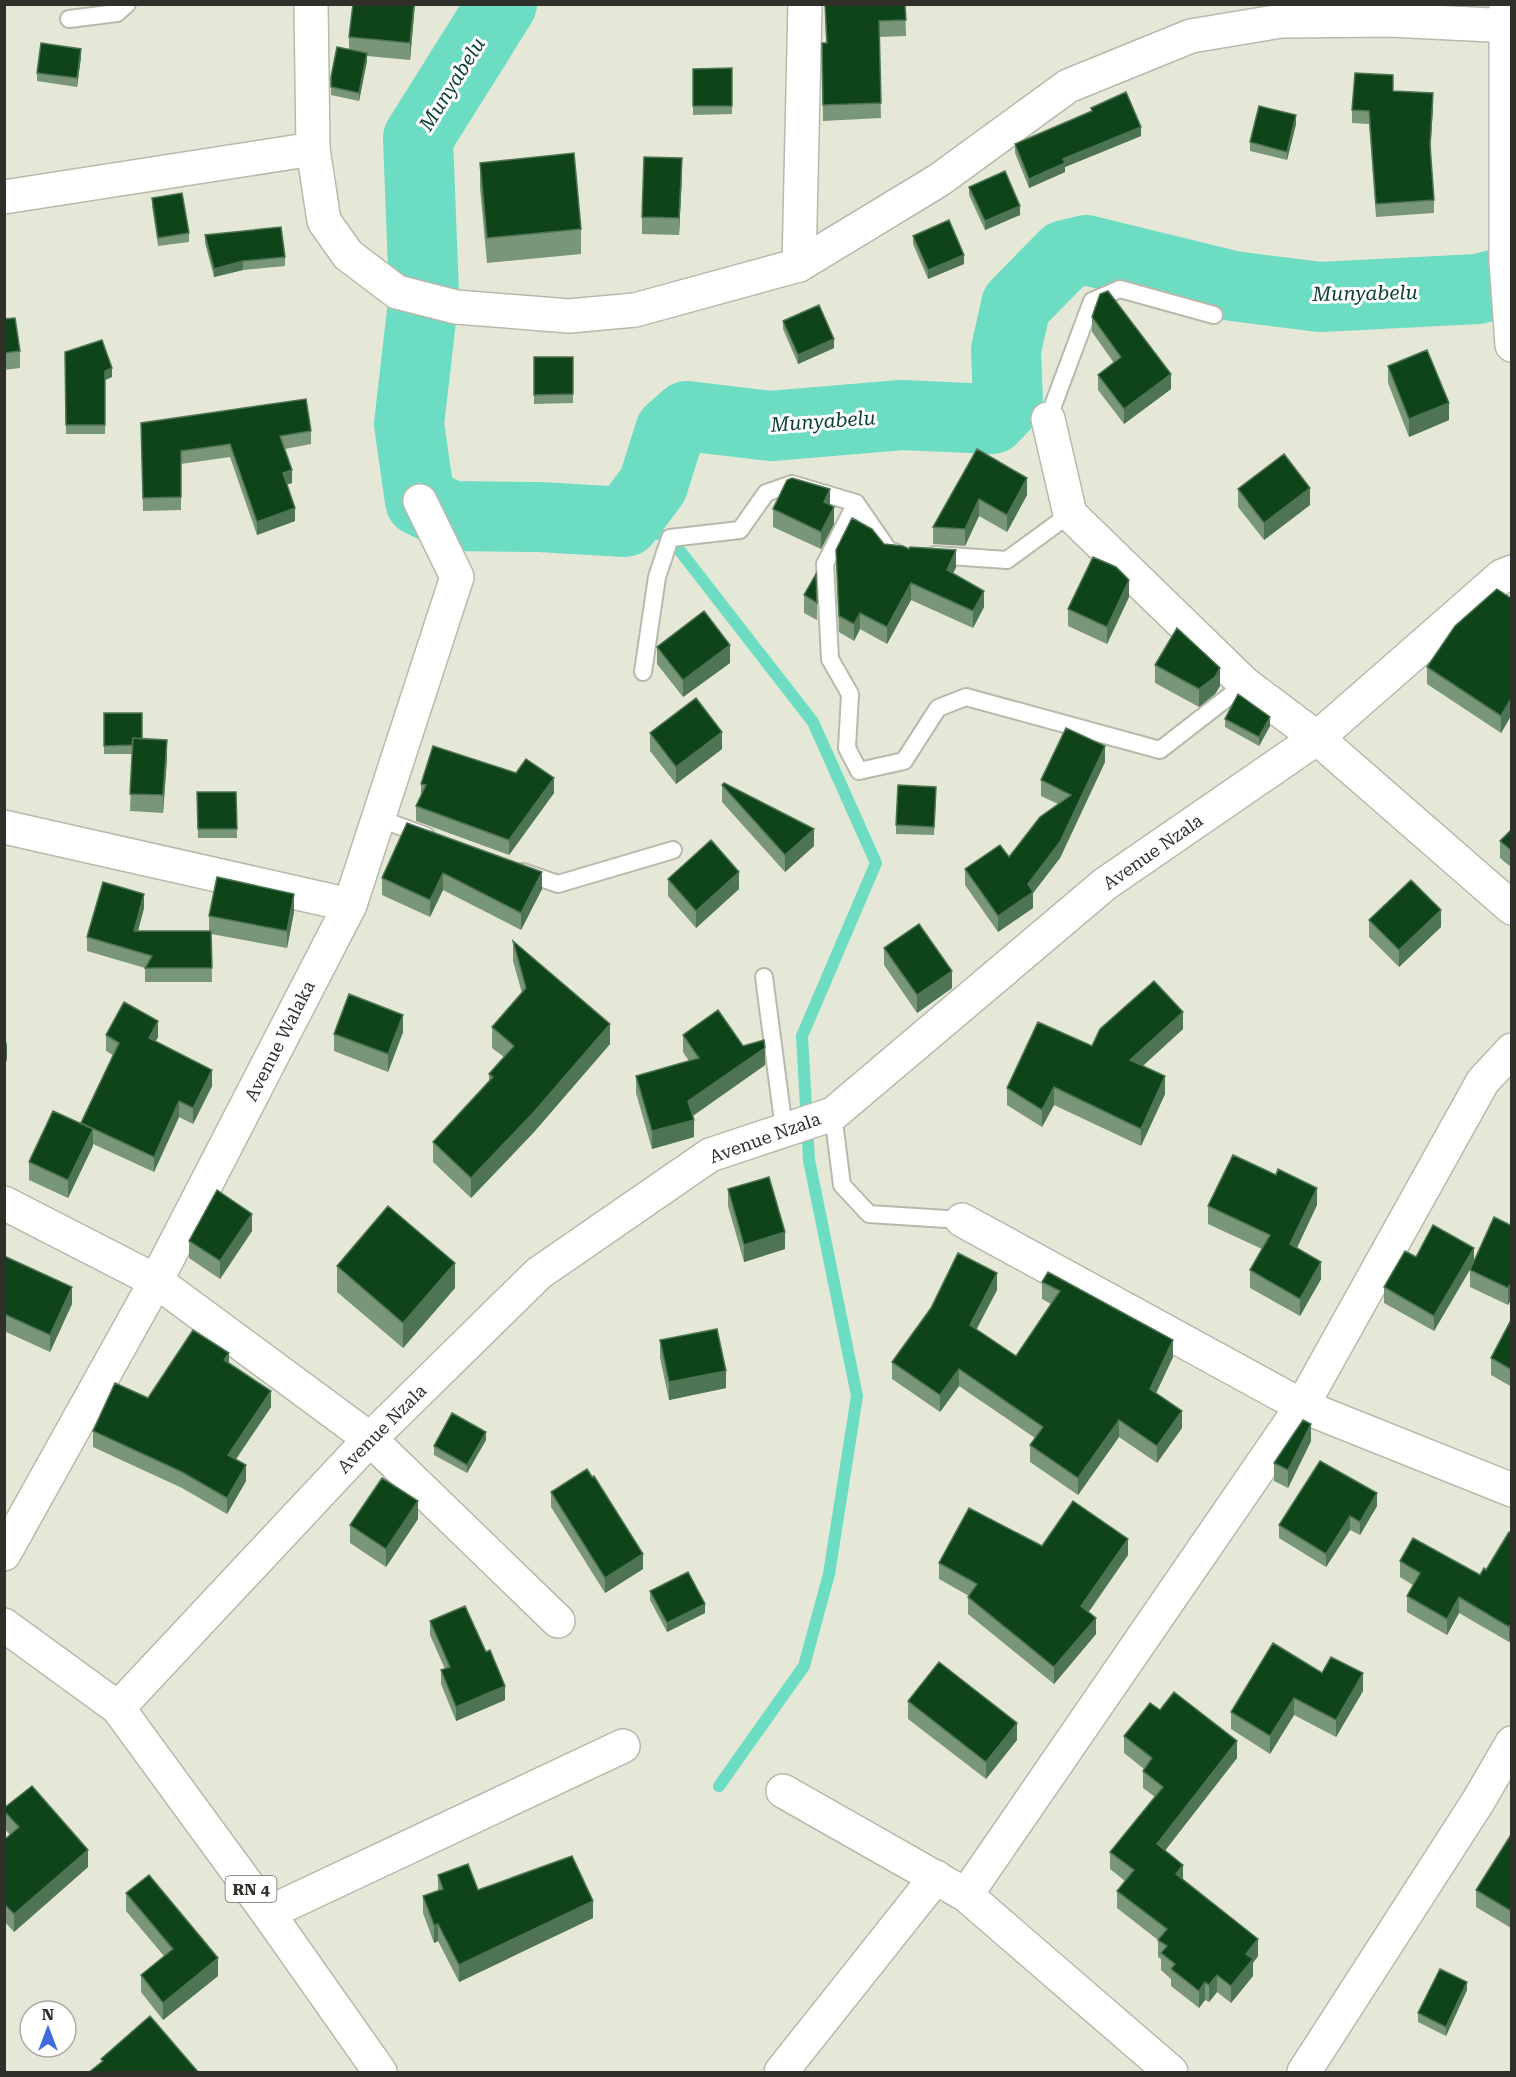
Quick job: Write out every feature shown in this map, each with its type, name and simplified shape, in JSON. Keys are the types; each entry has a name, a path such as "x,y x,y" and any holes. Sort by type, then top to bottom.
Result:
{"main road":[{"path":"311,4 313,149 324,221 348,255 397,292 456,307 569,316 635,310 799,265 939,180 1068,86 1191,36 1281,21 1508,18 1506,261 1512,345"},
{"path":"799,265 805,4"},
{"path":"4,197 313,149"},
{"path":"1048,418 1070,514 1245,684 1317,738 1512,908"},
{"name":"Avenue Walaka","path":"4,1554 156,1281 351,905 457,577 420,501"},
{"name":"Avenue Nzala","path":"118,1708 370,1439 539,1273 710,1155 807,1122 1105,885 1317,738 1502,576 1512,572"},
{"path":"4,827 351,905"},
{"path":"966,1895 1302,1406 1483,1081 1512,1050"},
{"path":"4,1203 156,1281 370,1439 558,1621"},
{"path":"962,1220 1302,1406 1512,1490"},
{"name":"RN 4","path":"4,1625 118,1708 268,1913 380,2073"},
{"path":"1304,2073 1479,1800 1512,1743"},
{"path":"268,1913 623,1746"},
{"path":"783,1791 966,1895 1171,2073"},
{"path":"781,2073 936,1877"}],"lane":[{"path":"69,19 117,13 127,4"},
{"path":"1048,418 1092,301 1120,289 1214,315"},
{"path":"643,672 657,577 670,538 740,530 766,493 792,484 856,503 889,551 1007,560 1070,514"},
{"path":"856,503 825,564 830,659 849,694 847,748 859,771 904,761 938,708 966,698 1160,750 1245,684"},
{"path":"378,819 446,843"},
{"path":"513,868 558,885 673,850"},
{"path":"764,977 807,1122 842,1185 869,1214 962,1220"}],"building":[{"path":"353,4 414,4 410,43 349,37"},
{"path":"825,4 905,4 906,20 879,21 881,103 823,105 822,43 827,43"},
{"path":"41,43 81,49 77,78 37,73"},
{"path":"337,47 367,53 359,93 331,87"},
{"path":"732,68 732,106 693,106 693,69"},
{"path":"1355,73 1393,75 1393,91 1433,93 1430,145 1434,200 1376,204 1369,111 1352,110"},
{"path":"1126,92 1141,127 1063,159 1065,163 1029,179 1015,144 1092,111 1091,108"},
{"path":"1259,106 1296,115 1287,152 1250,142"},
{"path":"574,153 581,229 487,238 480,163"},
{"path":"644,157 682,158 679,218 642,217"},
{"path":"1005,171 1020,206 985,221 969,187"},
{"path":"182,193 189,233 158,238 152,198"},
{"path":"949,220 964,255 928,270 913,236"},
{"path":"281,227 285,257 243,261 214,269 205,235"},
{"path":"1108,291 1171,374 1124,409 1098,375 1121,357 1092,317 1100,294"},
{"path":"819,305 834,339 798,355 783,321"},
{"path":"15,318 20,351 4,353 4,319"},
{"path":"102,340 112,368 105,371 105,425 66,425 65,352"},
{"path":"1427,350 1449,403 1409,419 1388,366"},
{"path":"534,357 573,357 573,394 534,395"},
{"path":"306,399 311,431 280,436 292,470 283,473 295,508 257,522 230,444 181,451 181,497 143,498 141,423"},
{"path":"977,449 1027,478 1007,515 979,499 965,529 933,527"},
{"path":"1284,454 1310,488 1264,523 1238,489"},
{"path":"792,478 830,489 824,502 834,507 821,532 773,509 787,480"},
{"path":"852,518 872,529 884,544 909,549 910,547 956,550 947,570 984,591 973,611 911,583 887,627 860,613 854,624 839,616 836,550"},
{"path":"1093,557 1116,567 1129,580 1107,627 1068,609"},
{"path":"816,574 817,603 804,595"},
{"path":"1497,589 1512,599 1512,697 1501,716 1427,667 1455,626"},
{"path":"704,611 730,645 683,680 657,647"},
{"path":"1177,628 1220,668 1215,677 1199,689 1155,665"},
{"path":"1238,694 1270,717 1259,737 1225,719"},
{"path":"696,698 722,732 676,767 650,733"},
{"path":"104,713 142,713 142,739 133,738 132,745 104,746"},
{"path":"1066,728 1105,746 1060,842 1028,884 1033,892 998,916 965,869 1000,845 1009,857 1040,817 1071,795 1041,780"},
{"path":"133,738 167,740 163,795 130,794"},
{"path":"433,746 516,773 526,759 554,778 509,840 416,806 426,785 421,784"},
{"path":"724,783 814,829 785,855 722,785"},
{"path":"898,785 936,787 934,827 896,825"},
{"path":"197,792 236,792 237,829 198,829"},
{"path":"407,823 542,872 521,913 443,873 430,900 382,878"},
{"path":"1512,829 1512,851 1500,841"},
{"path":"711,840 739,872 696,911 668,879"},
{"path":"217,877 294,894 287,931 209,916"},
{"path":"1411,880 1441,910 1399,950 1369,920"},
{"path":"103,882 144,894 134,931 211,931 212,968 145,968 152,956 87,937"},
{"path":"919,924 952,971 917,995 884,948"},
{"path":"513,941 610,1024 534,1112 471,1178 433,1142 493,1077 489,1074 514,1046 492,1027 526,988"},
{"path":"1154,981 1183,1012 1130,1060 1165,1076 1141,1129 1054,1087 1042,1110 1007,1088 1038,1022 1092,1046 1100,1029"},
{"path":"349,994 403,1015 388,1054 334,1034"},
{"path":"124,1002 158,1021 149,1038 212,1070 193,1108 179,1101 154,1157 81,1123 119,1043 106,1035"},
{"path":"718,1010 743,1046 764,1040 765,1048 688,1101 694,1120 652,1131 636,1076 699,1058 683,1035"},
{"path":"53,1111 93,1129 68,1180 29,1162"},
{"path":"1233,1155 1276,1175 1278,1169 1317,1188 1290,1244 1321,1262 1300,1299 1250,1270 1270,1235 1208,1206"},
{"path":"769,1177 785,1232 744,1245 728,1189"},
{"path":"217,1190 252,1214 220,1261 189,1241"},
{"path":"388,1206 455,1263 403,1323 337,1266"},
{"path":"1494,1217 1512,1226 1512,1281 1508,1288 1470,1270"},
{"path":"1433,1225 1474,1248 1434,1316 1384,1287 1405,1251 1416,1257"},
{"path":"958,1253 997,1273 970,1325 1016,1356 1060,1291 1042,1282 1048,1272 1173,1340 1150,1389 1182,1411 1157,1446 1119,1420 1078,1478 1030,1445 1043,1427 959,1369 940,1395 892,1362 931,1308"},
{"path":"4,1256 72,1287 50,1335 4,1314"},
{"path":"1512,1320 1512,1370 1491,1358"},
{"path":"717,1329 726,1371 669,1382 660,1340"},
{"path":"193,1330 229,1353 224,1360 271,1391 228,1455 246,1465 227,1498 182,1472 93,1431 115,1383 148,1398"},
{"path":"452,1413 486,1432 467,1465 434,1446"},
{"path":"1303,1420 1311,1424 1288,1470 1274,1463"},
{"path":"1320,1461 1377,1493 1360,1522 1350,1516 1326,1554 1279,1525"},
{"path":"587,1469 592,1477 594,1476 643,1554 605,1578 551,1492"},
{"path":"382,1478 418,1501 386,1549 350,1525"},
{"path":"1073,1501 1128,1539 1081,1606 1096,1618 1054,1667 968,1597 977,1584 939,1563 969,1508 1042,1546"},
{"path":"1509,1532 1512,1533 1512,1622 1509,1627 1459,1597 1447,1619 1407,1596 1420,1573 1400,1561 1413,1538 1480,1575 1484,1568 1486,1570"},
{"path":"688,1572 705,1604 667,1623 650,1591"},
{"path":"465,1606 486,1652 490,1650 505,1686 456,1707 441,1670 450,1667 430,1621"},
{"path":"1273,1643 1322,1673 1331,1657 1363,1673 1336,1720 1294,1698 1270,1736 1231,1712"},
{"path":"939,1662 1017,1723 986,1762 908,1701"},
{"path":"1174,1692 1237,1741 1157,1844 1183,1865 1176,1874 1258,1939 1246,1954 1253,1959 1231,1986 1217,1975 1209,1985 1205,1982 1199,1991 1171,1969 1175,1964 1161,1953 1167,1946 1158,1940 1167,1929 1117,1891 1134,1870 1110,1852 1163,1787 1143,1771 1152,1758 1124,1736 1150,1703 1160,1710"},
{"path":"32,1786 88,1850 14,1914 4,1904 4,1840 19,1827 4,1811 4,1808"},
{"path":"1512,1833 1512,1910 1511,1911 1476,1890"},
{"path":"572,1856 593,1901 459,1965 438,1924 434,1925 423,1896 443,1889 438,1875 468,1864 478,1890"},
{"path":"149,1875 218,1958 163,2003 141,1975 173,1949 126,1893"},
{"path":"1440,1969 1467,1982 1446,2027 1418,2013"},
{"path":"150,2016 199,2073 88,2073 103,2061 101,2059"}],"waterway":[{"name":"Munyabelu","path":"502,4 418,138 424,294 409,424 420,501 451,516 539,517 625,522 653,485 670,431 687,416 771,426 902,415 992,419 1008,402 1006,350 1016,305 1065,255 1086,250 1233,286 1320,297 1478,289 1512,280"},
{"path":"625,522 670,538 813,722 876,863 802,1036 809,1160 857,1396 829,1574 804,1666 719,1786"}]}
